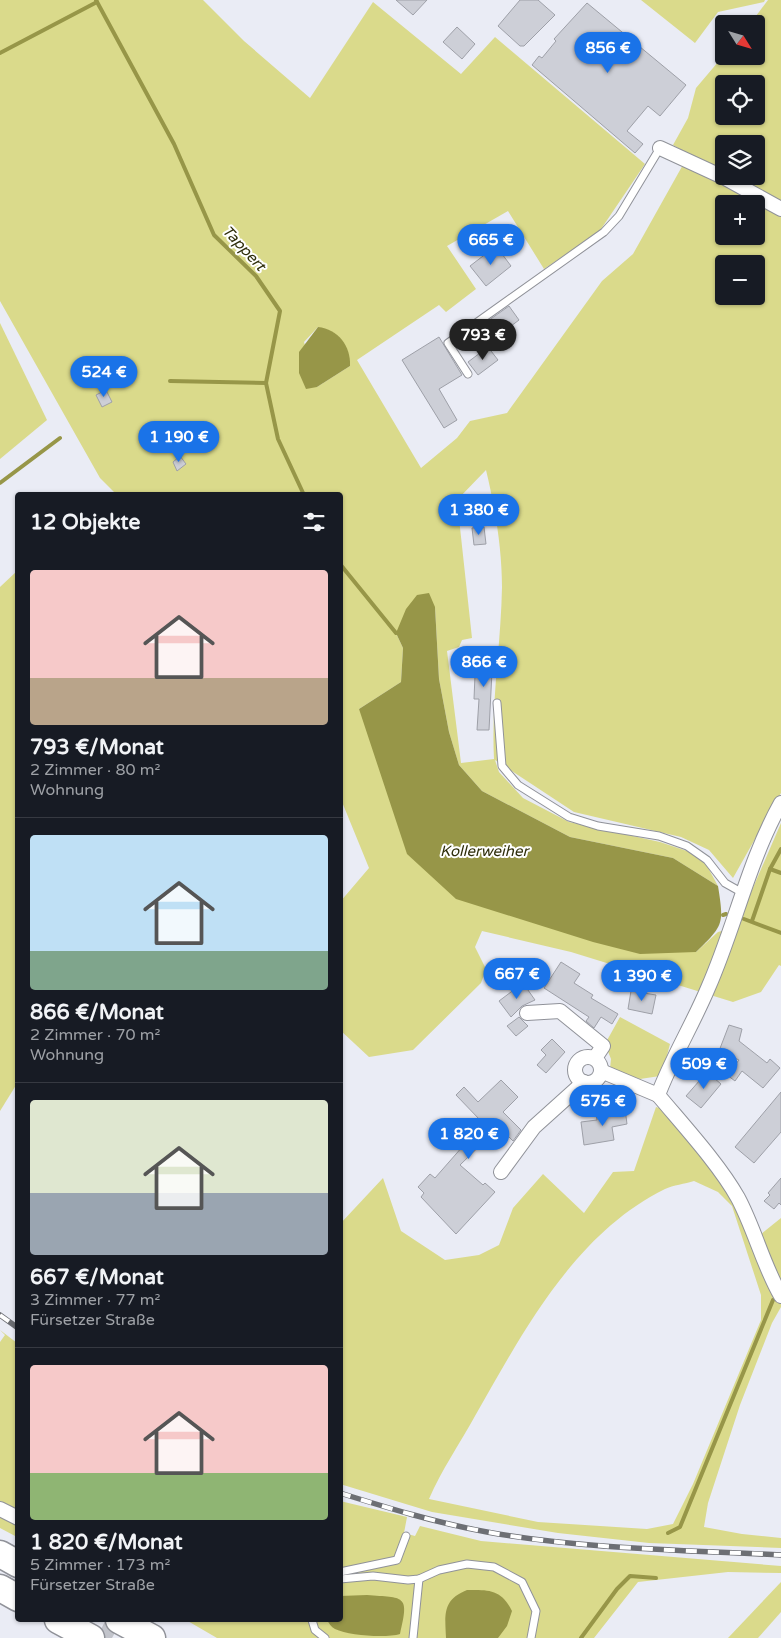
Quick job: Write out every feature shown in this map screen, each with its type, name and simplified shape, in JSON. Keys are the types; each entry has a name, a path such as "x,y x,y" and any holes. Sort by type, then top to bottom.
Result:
{"highway":[{"path":"0,1554 15,1562"},
{"path":"0,1588 15,1596"},
{"path":"62,1622 91,1638"},
{"path":"122,1622 152,1638"}],"street":[{"path":"660,148 725,178 781,209"},
{"path":"658,1095 668,1068 708,989 741,892 759,847 781,803"},
{"path":"527,1013 560,1012 603,1046 595,1058"},
{"path":"501,1172 534,1127 584,1082 596,1080 602,1071 595,1058 584,1057 576,1064 575,1072 578,1078 584,1082"},
{"path":"602,1071 658,1095 703,1150 738,1198 769,1276 781,1296"},
{"path":"0,1509 15,1516"}],"lane":[{"path":"468,374 448,343 604,232 620,216 660,148"},
{"path":"497,703 502,766 518,785 569,818 598,826 659,836 687,846 707,860 724,883 741,892"},
{"path":"343,1571 397,1560 406,1536"},
{"path":"343,1578 373,1576 419,1579 438,1570 467,1564 494,1567 522,1582 536,1611 531,1638"},
{"path":"413,1638 419,1579"},
{"path":"313,1622 315,1630 325,1638"}],"shaded area":[{"path":"0,0 203,0 244,41 310,98 373,2 461,74 495,37 645,164 599,232 544,269 508,211 447,246 476,289 446,312 439,305 357,360 421,468 457,438 470,421 507,413 602,281 633,254 689,154 673,145 688,118 696,88 716,65 765,65 765,15 757,15 768,0 781,0 781,203 748,185 765,185 765,135 715,135 715,185 746,185 764,195 715,195 715,245 765,245 765,196 781,205 781,793 733,878 709,850 681,837 574,812 495,760 499,772 523,798 569,822 660,842 687,851 706,864 718,886 673,858 570,837 482,791 459,765 449,732 439,679 435,607 396,633 403,648 401,682 359,709 696,952 718,932 736,927 781,823 781,966 779,965 761,992 733,1002 571,952 482,931 475,947 486,969 481,983 413,1050 369,1057 343,1033 343,898 369,868 343,804 343,492 114,492 100,478 0,301","holes":["318,327 350,366 317,387 304,342","486,470 497,528 502,573 493,737 494,759 461,763 447,651 459,647 462,640 472,638 457,500"]},
{"path":"641,0 765,0 764,2 718,12 695,43"},
{"path":"0,323 47,420 0,459"},
{"path":"15,573 15,1087 0,1111 0,587"},
{"path":"620,1017 670,1044 660,1076 640,1079 610,1069 611,1059 605,1044"},
{"path":"656,1107 668,1111 729,1186 755,1239 781,1218 781,1307 772,1323 740,1405 708,1503 704,1527 742,1534 781,1538 781,1548 649,1543 558,1533 432,1512 343,1485 343,1221 383,1178 401,1231 445,1260 479,1255 499,1245 513,1208 543,1174 584,1213 613,1172 634,1171","holes":["694,1181 718,1192 732,1206 761,1295 761,1320 693,1484 673,1524 647,1529 538,1522 429,1499 445,1468 532,1319 578,1258 604,1232 633,1208 665,1189"]},
{"path":"0,1330 15,1341 15,1508 0,1501 0,1342 5,1335"},
{"path":"343,1502 407,1517 404,1533 415,1536 420,1526 481,1541 781,1566 781,1573 728,1572 638,1582 594,1638 217,1638 189,1622 343,1622"},
{"path":"0,1516 15,1523 15,1536 0,1528"},
{"path":"781,1582 781,1612 758,1638 728,1638"}],"water":[{"path":"318,327 332,331 342,340 346,345 350,366 317,387 306,389 299,373 299,352"},
{"name":"Kollerweiher","path":"429,593 435,607 439,679 449,732 459,765 482,791 570,837 673,858 718,886 721,909 720,923 712,936 696,952 640,954 593,942 456,899 407,854 359,709 401,682 403,648 396,633 406,609 417,595"},
{"path":"467,1590 494,1592 508,1604 512,1611 507,1626 498,1638 446,1638 445,1622 449,1604 453,1598"},
{"path":"367,1595 396,1598 401,1601 404,1605 404,1611 400,1634 368,1636 335,1629 328,1622 343,1622 343,1596"}],"building":[{"path":"396,0 427,0 413,15"},
{"path":"520,0 538,0 555,15 524,46 520,46 498,26"},
{"path":"587,3 686,85 660,116 648,106 627,131 643,144 635,153 532,65 539,56 542,58 556,41 554,39"},
{"path":"457,27 475,44 462,59 443,42"},
{"path":"496,246 511,266 486,286 470,266"},
{"path":"509,306 519,320 482,348 471,333"},
{"path":"439,337 462,375 439,389 457,420 444,428 402,360"},
{"path":"488,347 498,360 478,375 468,362"},
{"path":"106,390 112,402 102,407 96,395"},
{"path":"180,456 186,464 177,471 173,462"},
{"path":"484,527 486,544 474,545 472,528"},
{"path":"476,652 493,652 489,730 477,730 479,699 474,699"},
{"path":"561,962 580,974 574,983 593,995 591,998 618,1014 612,1024 601,1017 594,1028 586,1021 589,1017 544,988"},
{"path":"523,983 535,1000 522,1006 511,1017 499,1001"},
{"path":"631,991 656,995 652,1014 628,1009"},
{"path":"519,1017 528,1026 516,1036 507,1026"},
{"path":"729,1025 742,1029 739,1041 767,1063 770,1059 780,1068 763,1088 742,1071 735,1081 727,1075 739,1060 719,1051"},
{"path":"552,1039 565,1052 546,1073 537,1065 546,1055 541,1050"},
{"path":"707,1072 721,1084 701,1108 686,1096"},
{"path":"501,1080 518,1097 503,1112 521,1130 513,1141 499,1127 460,1165 483,1185 485,1183 495,1192 456,1234 421,1197 424,1193 418,1187 430,1174 435,1178 463,1146 459,1142 480,1120 456,1095 464,1087 478,1102"},
{"path":"781,1092 781,1132 754,1163 735,1147"},
{"path":"625,1109 627,1124 612,1127 614,1140 584,1145 581,1122 597,1120 596,1113"},
{"path":"781,1178 781,1205 779,1203 774,1209 764,1201 770,1195 768,1193"}],"waterway":[{"name":"Tappert","path":"96,0 174,144 214,235 256,276 280,311 266,383 278,439 303,492"},
{"path":"0,53 97,2"},
{"path":"170,381 266,383"},
{"path":"0,483 60,438"},
{"name":"Tappert","path":"343,568 396,633"},
{"path":"770,869 781,849"},
{"name":"Tappert","path":"752,921 770,869 781,873"},
{"name":"Tappert","path":"744,919 781,933"},
{"path":"668,1533 680,1527 773,1300"},
{"path":"581,1638 617,1589 630,1576 656,1578"}],"tunnel":[{"path":"104,1638 113,1622"}],"railway":[{"path":"0,1315 15,1326"},
{"path":"343,1494 394,1510 450,1524 523,1538 633,1548 781,1555"}]}
